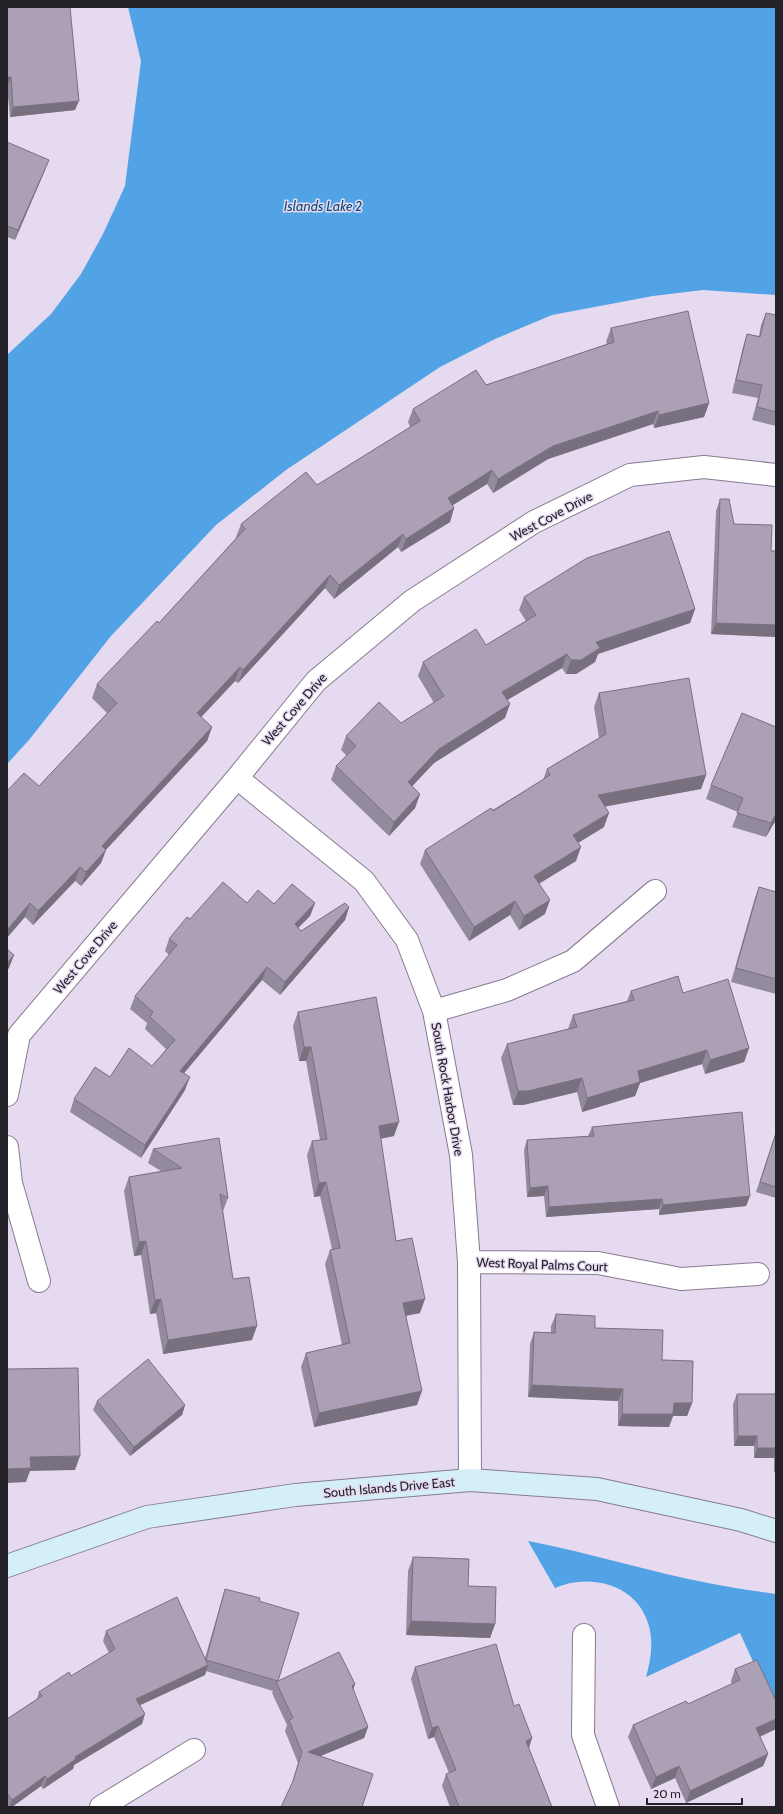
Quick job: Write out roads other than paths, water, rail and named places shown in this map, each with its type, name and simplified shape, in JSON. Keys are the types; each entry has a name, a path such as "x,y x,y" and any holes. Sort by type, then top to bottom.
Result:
{"street":[{"name":"West Cove Drive","path":"7,1095 19,1035 237,778 316,681 412,600 534,522 630,475 704,467 776,475"},
{"name":"South Rock Harbor Drive","path":"237,778 364,881 407,940 434,1011 461,1155 469,1262 470,1480"},
{"path":"434,1011 508,990 573,961 655,891"},
{"path":"7,1146 11,1183 39,1281"},
{"name":"West Royal Palms Court","path":"469,1262 598,1263 681,1279 758,1274"},
{"name":"South Islands Drive East","path":"7,1566 147,1517 295,1495 470,1480 597,1489 741,1520 776,1531"},
{"path":"584,1635 583,1735 608,1807"},
{"path":"101,1807 194,1750"}],"water":[{"name":"Islands Lake 2","path":"128,7 776,7 776,295 703,290 653,296 552,315 495,339 440,367 286,470 216,525 111,636 29,740 7,764 7,355 51,314 81,274 103,234 125,186 141,61"},
{"path":"528,1541 690,1579 776,1594 776,1712 740,1633 646,1677 651,1650 650,1630 642,1610 633,1599 610,1585 596,1582 568,1584 555,1588"}]}
